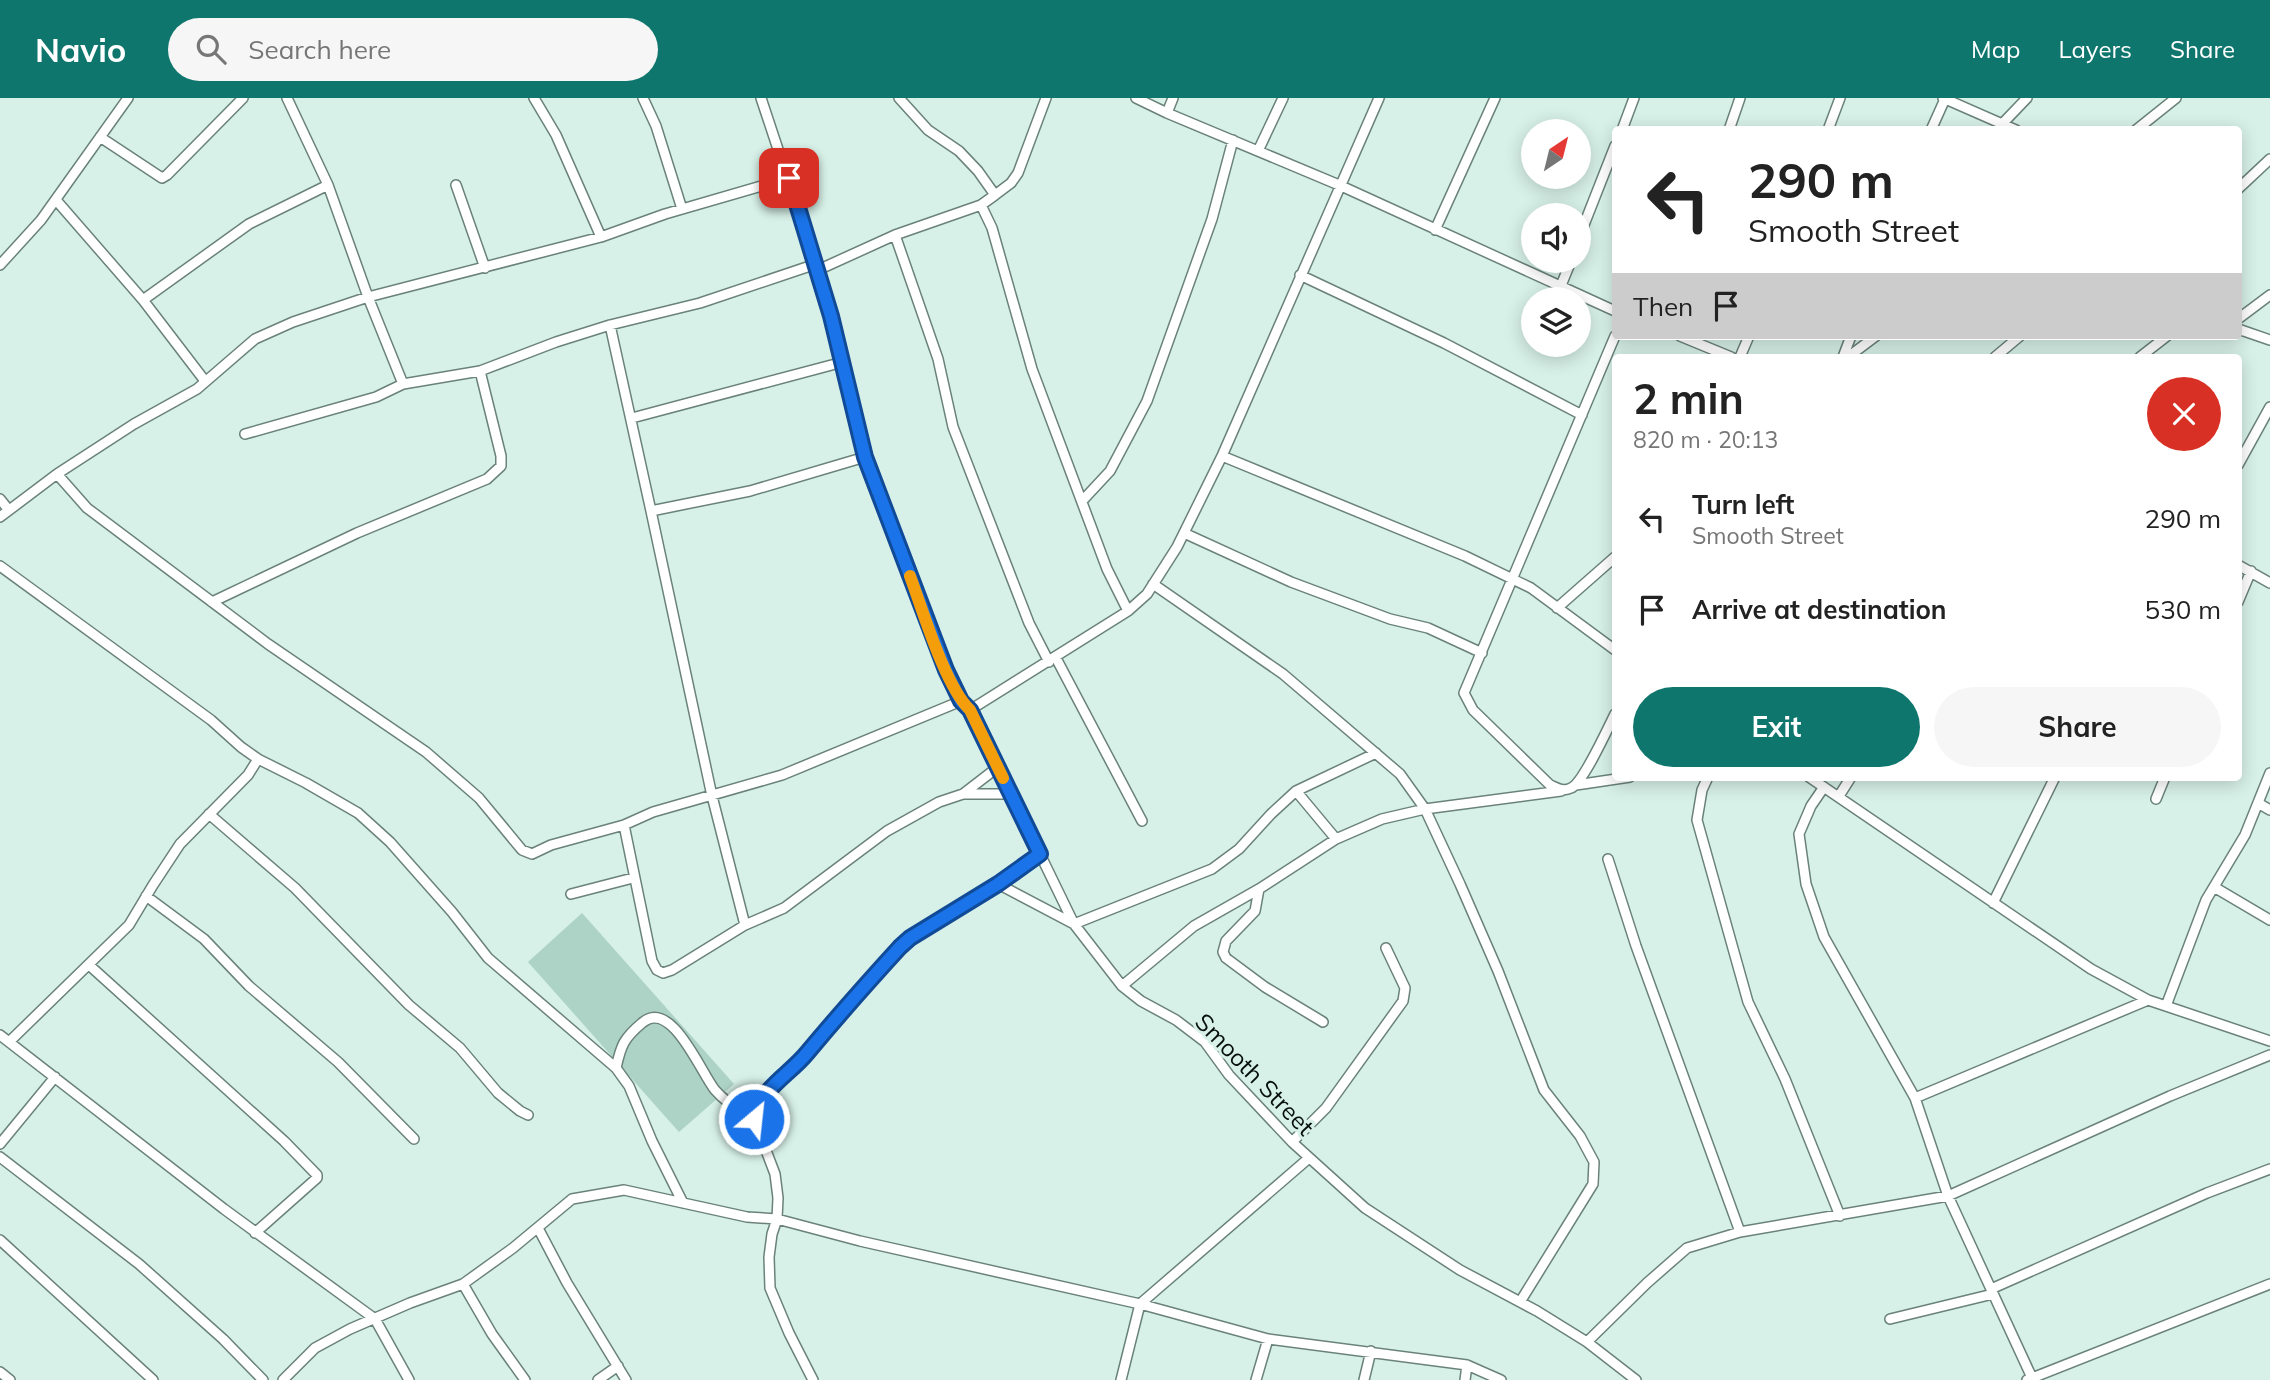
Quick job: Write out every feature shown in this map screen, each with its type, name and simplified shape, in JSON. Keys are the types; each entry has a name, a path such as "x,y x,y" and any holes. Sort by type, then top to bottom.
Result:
{"street":[{"path":"0,265 41,220 128,98"},
{"path":"100,136 162,178 243,98"},
{"path":"287,98 328,186 368,298 403,384"},
{"path":"534,98 556,135 601,237"},
{"path":"643,98 656,126 682,209"},
{"name":"Smooth Street","path":"761,98 817,267 865,457 942,659 961,701 970,710 1073,924 1122,986 1205,1042 1229,1075 1292,1142 1365,1208 1460,1270 1587,1342 1636,1380"},
{"path":"899,98 928,130 959,151 995,195"},
{"path":"245,435 376,397 403,384 480,371 610,325 700,303 817,267 895,235 981,205 1011,183 1018,173 1046,98"},
{"path":"1136,98 1339,185 1558,287"},
{"path":"1167,113 1173,98"},
{"path":"1258,151 1283,98"},
{"path":"970,710 1128,611 1147,594 1184,533 1222,456 1379,98"},
{"path":"1436,230 1495,98"},
{"path":"1624,126 1634,98"},
{"path":"1730,126 1740,98"},
{"path":"1830,126 1840,98"},
{"path":"1933,126 1944,98 2009,126"},
{"path":"2003,123 2027,98"},
{"path":"2141,126 2176,98"},
{"path":"1083,500 1110,471 1147,401 1212,219 1233,141"},
{"path":"1591,207 1612,154"},
{"path":"2242,185 2270,159"},
{"path":"0,517 57,474 134,424 197,389 255,339 293,322 368,298 601,237 682,209 789,178"},
{"path":"456,185 485,268"},
{"path":"143,300 249,224 328,186"},
{"path":"56,200 143,300 205,381"},
{"path":"981,205 992,228 1032,369 1107,569 1128,611"},
{"path":"895,235 938,359 953,426 1029,623 1142,821"},
{"path":"1300,275 1444,343 1582,415"},
{"path":"2242,316 2270,295"},
{"path":"1591,301 1612,310"},
{"path":"610,325 712,796 745,925"},
{"path":"2242,330 2270,340"},
{"path":"1562,790 1550,785 1473,710 1464,693 1613,340"},
{"path":"1690,340 1724,354"},
{"path":"1850,354 1870,340"},
{"path":"1999,354 2015,340"},
{"path":"2144,354 2162,340"},
{"path":"632,418 843,362"},
{"path":"212,602 357,533 487,479 496,472 501,466 501,456 480,371"},
{"path":"2242,458 2270,407"},
{"path":"1222,456 1465,556 1531,588 1612,648"},
{"path":"651,511 750,491 865,457"},
{"path":"57,474 87,508 268,644 426,752 479,798 522,850 532,854 551,845 624,825 653,812 782,775 961,701"},
{"path":"0,499 8,509"},
{"path":"1184,533 1291,582 1390,619 1428,628 1482,653"},
{"path":"1558,608 1612,560"},
{"path":"0,566 211,720 258,759 358,813 399,852 488,958 616,1068 629,1086 652,1141 683,1203"},
{"path":"2242,567 2270,583"},
{"path":"2242,592 2251,571"},
{"path":"1153,584 1283,674 1400,774 1425,809 1498,971 1544,1090 1580,1136 1594,1162 1593,1184 1520,1302"},
{"path":"1576,785 1612,719"},
{"path":"998,884 1073,924 1212,869 1239,849 1278,807 1297,791 1376,753"},
{"path":"10,1041 129,925 180,845 248,775 258,759"},
{"path":"624,825 652,961 659,972 672,970 745,925 784,908 887,831 939,802 963,794 998,767"},
{"path":"2166,1006 2206,900 2245,835 2270,773"},
{"path":"1122,986 1194,926 1336,839 1382,819 1425,809 1562,790 1612,780"},
{"path":"1706,781 1696,820 1748,1002 1785,1079 1840,1216"},
{"path":"1815,781 2091,969 2148,1000 2270,1041"},
{"path":"1839,796 1848,781"},
{"path":"1993,904 2053,781"},
{"path":"2156,799 2163,781"},
{"path":"1824,787 1811,806 1799,834 1806,884 1824,937 1915,1098 1948,1196 2031,1379 2270,1284"},
{"path":"1297,791 1336,839"},
{"path":"963,794 1011,794"},
{"path":"2258,803 2270,810"},
{"path":"209,814 295,888 409,1004 460,1048 498,1093 528,1115"},
{"path":"813,1380 793,1343 770,1288 769,1258 777,1219 777,1183 754,1119 758,1104 910,938 998,884 1040,854"},
{"path":"1608,859 1636,946 1740,1232"},
{"path":"571,894 634,878"},
{"path":"2214,887 2270,920"},
{"path":"1259,888 1255,911 1226,942 1223,952 1226,958 1265,987 1323,1022"},
{"path":"146,896 204,939 249,986 338,1062 414,1139"},
{"path":"1292,1142 1338,1092 1403,1001 1405,988 1387,948"},
{"path":"89,965 284,1141 317,1175 255,1233"},
{"path":"1915,1098 2148,1000"},
{"path":"616,1068 621,1044 626,1036 649,1017 656,1016 664,1020 692,1050 705,1075 722,1097 754,1119"},
{"path":"0,1035 255,1233 375,1319 409,1380"},
{"path":"1587,1342 1687,1248 1740,1232 1948,1196 2170,1096 2270,1055"},
{"path":"0,1144 55,1077"},
{"path":"0,1157 139,1264 223,1339 263,1380"},
{"path":"1121,1380 1140,1304 1309,1158"},
{"path":"1890,1319 1992,1291 2207,1193 2270,1169"},
{"path":"283,1380 315,1348 349,1329 463,1284 572,1199 624,1190 747,1217 777,1219 860,1241 1140,1304 1268,1339 1467,1365 1501,1380"},
{"path":"538,1228 567,1283 626,1380"},
{"path":"0,1240 153,1380"},
{"path":"463,1284 502,1351 525,1380"},
{"path":"1256,1380 1268,1339"},
{"path":"1364,1380 1371,1352"},
{"path":"1465,1380 1467,1365"},
{"path":"598,1380 618,1366"},
{"path":"0,1372 10,1380"}],"green space":[{"path":"582,913 734,1084 679,1132 528,962"}],"slow traffic":[{"path":"910,576 946,670 961,701 970,710 1003,778"}],"route":[{"path":"754,1119 758,1104 764,1096 792,1070 821,1033 900,947 1040,854 970,710 961,701 946,670 865,457 831,316 789,178"}]}
